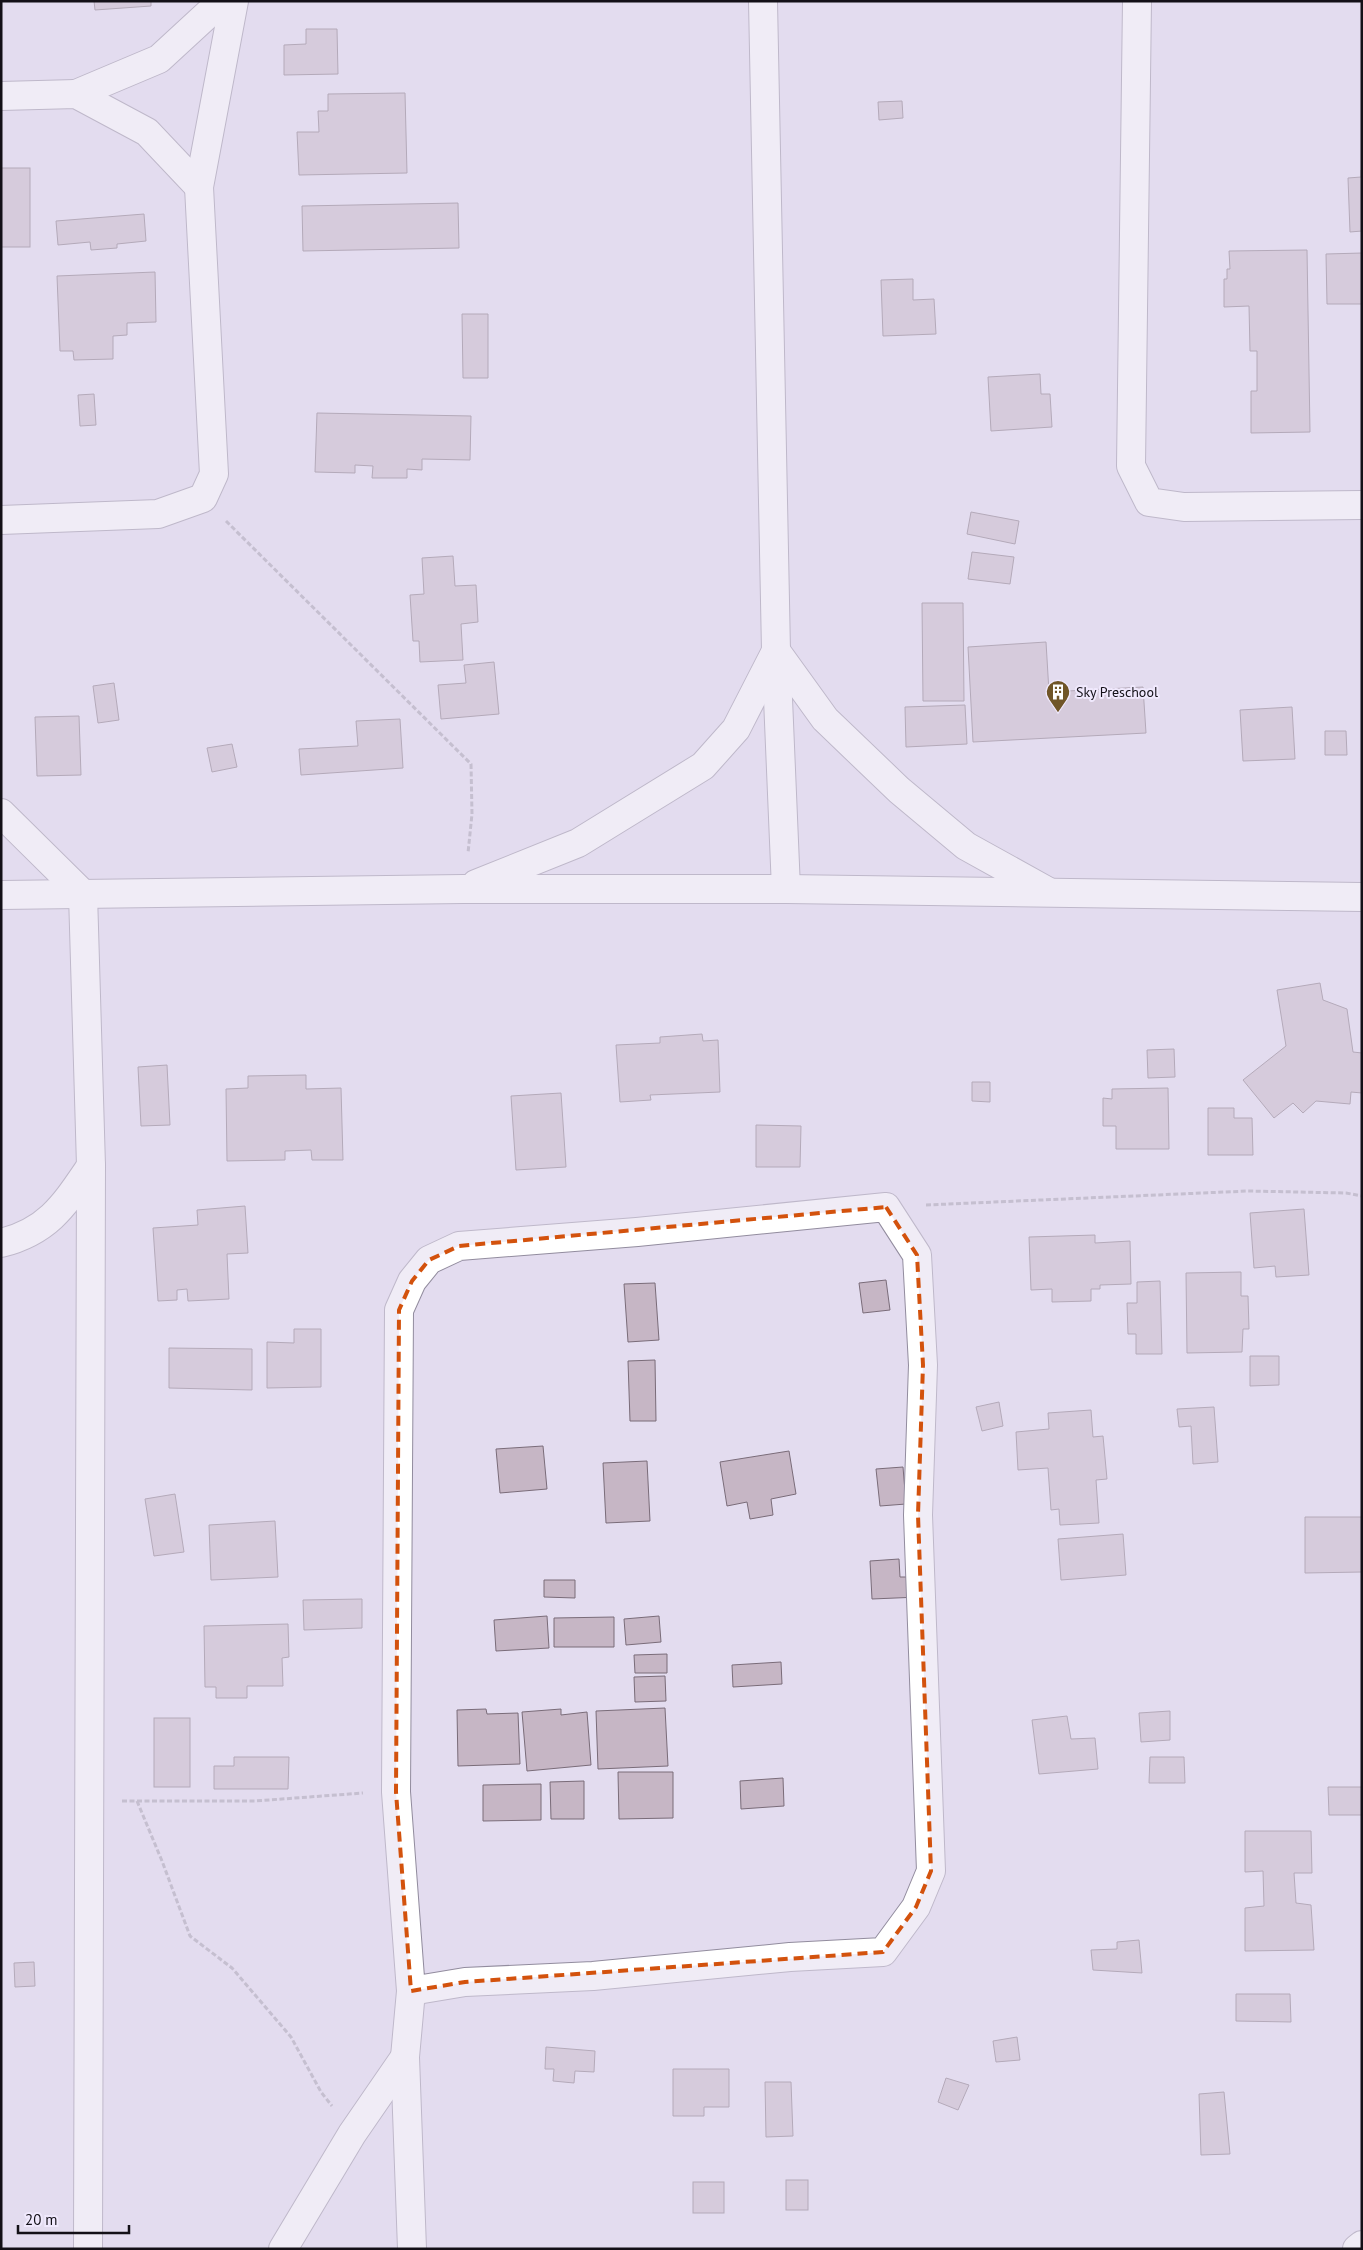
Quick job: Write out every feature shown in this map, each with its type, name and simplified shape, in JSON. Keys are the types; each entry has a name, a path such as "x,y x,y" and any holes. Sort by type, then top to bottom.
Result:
{"street":[{"path":"1,96 76,94 159,59 222,1"},
{"path":"1,520 158,514 203,498 214,474 198,187 234,1"},
{"path":"763,1 776,651 786,889"},
{"path":"1136,1 1131,466 1148,502 1184,507 1362,505"},
{"path":"76,94 147,132 198,187"},
{"path":"463,889 578,843 703,766 736,730 776,651"},
{"path":"776,651 825,719 900,790 966,846 1052,893"},
{"path":"1,813 83,894 91,1166 88,2249"},
{"path":"1,895 463,889 786,889 1362,897"},
{"path":"1,1243 31,1233 62,1209 91,1166"},
{"path":"411,1992 465,1982 593,1976 790,1957 883,1952 916,1908 931,1871 918,1515 923,1365 917,1255 886,1207 637,1232 459,1246 429,1260 412,1281 399,1310 396,1792 411,1992 405,2057 412,2249"},
{"path":"282,2249 352,2134 405,2057"},
{"path":"1357,2249 1362,2245"}],"path":[{"path":"203,498 471,764 472,814 463,889"},
{"path":"886,1207 1248,1191 1346,1193 1362,1196"},
{"path":"89,1801 255,1801 396,1792"},
{"path":"137,1801 190,1936 232,1968 291,2037 321,2092 352,2134"}],"highlighted area":[{"path":"886,1207 917,1255 923,1365 918,1515 931,1871 916,1907 883,1952 465,1982 411,1991 396,1792 399,1310 412,1281 429,1260 459,1246"}],"building":[{"path":"94,1 151,1 151,6 95,10"},
{"path":"306,29 337,29 338,74 284,75 284,45 306,44"},
{"path":"405,93 407,173 299,175 297,132 319,132 318,111 328,111 328,94"},
{"path":"902,101 903,118 879,120 878,102"},
{"path":"1,168 30,168 30,247 1,247"},
{"path":"1361,170 1362,231 1350,232 1348,178 1361,177"},
{"path":"458,203 459,248 303,251 302,206"},
{"path":"144,214 146,241 117,244 117,248 91,250 90,242 58,245 56,221"},
{"path":"1307,250 1310,432 1251,433 1251,391 1257,391 1257,351 1250,351 1249,306 1224,307 1224,279 1227,279 1227,269 1230,269 1229,251"},
{"path":"1362,253 1362,304 1327,304 1326,254"},
{"path":"155,272 156,322 127,323 127,335 113,336 113,359 74,360 73,351 60,351 57,276"},
{"path":"913,279 913,300 934,299 936,334 883,336 881,280"},
{"path":"462,314 488,314 488,378 463,378"},
{"path":"1040,374 1041,394 1050,394 1052,427 991,431 988,377"},
{"path":"94,394 96,425 80,426 78,395"},
{"path":"317,413 471,416 470,460 422,459 422,470 407,469 407,478 372,478 373,466 355,465 355,473 315,472"},
{"path":"971,512 1019,521 1015,544 967,534"},
{"path":"972,552 1014,557 1010,584 968,579"},
{"path":"453,556 455,586 476,585 478,622 461,624 463,660 420,662 419,641 413,641 410,595 424,594 422,558"},
{"path":"922,603 963,603 964,701 923,701"},
{"name":"Sky Preschool","path":"1046,642 1049,692 1143,687 1146,733 973,742 968,647"},
{"path":"494,662 499,714 441,719 438,685 466,683 464,665"},
{"path":"114,683 119,720 98,723 93,686"},
{"path":"965,705 967,744 906,747 905,707"},
{"path":"1292,707 1295,759 1243,761 1240,710"},
{"path":"79,716 81,775 37,776 35,717"},
{"path":"400,719 403,768 301,775 299,749 358,746 356,721"},
{"path":"1325,731 1346,731 1347,755 1325,755"},
{"path":"232,744 237,767 212,772 207,748"},
{"path":"1320,983 1323,1000 1347,1009 1353,1052 1362,1053 1362,1093 1351,1092 1350,1104 1316,1101 1303,1113 1293,1103 1274,1118 1243,1080 1286,1046 1277,990"},
{"path":"702,1034 703,1041 718,1040 720,1092 650,1095 651,1100 620,1102 616,1045 660,1043 660,1037"},
{"path":"1174,1049 1175,1077 1148,1078 1147,1050"},
{"path":"167,1065 170,1125 141,1126 138,1067"},
{"path":"306,1075 306,1089 341,1088 343,1160 312,1160 311,1150 285,1151 285,1160 227,1161 226,1089 248,1088 248,1076"},
{"path":"972,1082 990,1082 990,1102 972,1101"},
{"path":"1168,1088 1169,1149 1116,1149 1116,1126 1103,1126 1103,1098 1112,1099 1112,1089"},
{"path":"561,1093 566,1167 516,1170 511,1096"},
{"path":"1208,1108 1234,1108 1234,1118 1252,1118 1253,1155 1208,1155"},
{"path":"756,1125 801,1126 800,1167 756,1167"},
{"path":"245,1206 248,1253 227,1254 229,1299 188,1301 187,1289 177,1290 177,1300 158,1301 153,1228 198,1225 197,1210"},
{"path":"1304,1209 1309,1275 1276,1277 1275,1266 1254,1268 1250,1213"},
{"path":"1095,1235 1095,1243 1130,1241 1131,1284 1100,1285 1100,1289 1091,1289 1091,1301 1052,1302 1052,1289 1031,1290 1029,1237"},
{"path":"1241,1272 1241,1296 1248,1296 1249,1329 1243,1329 1242,1352 1187,1353 1186,1273"},
{"path":"886,1280 890,1310 863,1313 859,1283"},
{"path":"1160,1281 1162,1354 1136,1354 1136,1334 1128,1334 1127,1303 1137,1303 1137,1282"},
{"path":"655,1283 659,1340 628,1342 624,1284"},
{"path":"294,1329 321,1329 321,1387 267,1388 267,1342 294,1343"},
{"path":"169,1348 252,1349 252,1390 169,1388"},
{"path":"1250,1356 1279,1356 1279,1385 1250,1386"},
{"path":"655,1360 656,1421 630,1421 628,1361"},
{"path":"999,1402 1003,1426 982,1431 976,1407"},
{"path":"1214,1407 1218,1462 1193,1464 1191,1426 1179,1427 1177,1409"},
{"path":"1091,1410 1093,1437 1103,1436 1107,1479 1096,1480 1099,1523 1060,1525 1059,1509 1051,1510 1048,1468 1018,1470 1016,1432 1049,1429 1048,1413"},
{"path":"543,1446 547,1489 500,1493 496,1449"},
{"path":"789,1451 796,1494 771,1499 773,1515 750,1519 747,1502 727,1506 720,1462"},
{"path":"647,1461 650,1521 606,1523 603,1463"},
{"path":"903,1467 906,1504 880,1506 876,1469"},
{"path":"175,1494 184,1552 154,1556 145,1499"},
{"path":"1305,1517 1362,1517 1362,1572 1305,1573"},
{"path":"275,1521 278,1577 211,1580 209,1525"},
{"path":"1123,1534 1126,1575 1061,1580 1058,1539"},
{"path":"899,1559 900,1577 917,1577 919,1597 872,1599 870,1561"},
{"path":"544,1580 575,1580 575,1598 544,1597"},
{"path":"362,1599 362,1628 304,1630 303,1600"},
{"path":"547,1616 549,1648 496,1651 494,1620"},
{"path":"659,1616 661,1642 626,1645 624,1619"},
{"path":"614,1617 614,1647 554,1647 554,1618"},
{"path":"288,1624 289,1657 282,1658 283,1686 247,1686 247,1698 216,1698 216,1687 205,1687 204,1626"},
{"path":"667,1654 667,1673 635,1673 634,1655"},
{"path":"781,1662 782,1684 733,1687 732,1665"},
{"path":"665,1676 666,1701 635,1702 634,1677"},
{"path":"665,1708 668,1766 598,1769 596,1711"},
{"path":"486,1709 487,1714 518,1713 520,1764 458,1766 457,1710"},
{"path":"561,1709 561,1715 587,1712 591,1765 527,1771 522,1712"},
{"path":"1170,1711 1170,1740 1141,1742 1139,1713"},
{"path":"1067,1716 1071,1739 1095,1738 1098,1769 1039,1774 1032,1720"},
{"path":"154,1718 190,1718 190,1787 154,1787"},
{"path":"234,1757 289,1757 288,1789 214,1789 214,1766 234,1766"},
{"path":"1150,1757 1184,1757 1185,1783 1149,1783"},
{"path":"618,1772 673,1772 673,1818 619,1819"},
{"path":"783,1778 784,1806 741,1809 740,1781"},
{"path":"584,1781 584,1819 551,1819 550,1782"},
{"path":"541,1784 541,1820 483,1821 483,1785"},
{"path":"1328,1787 1362,1787 1362,1815 1329,1815"},
{"path":"1245,1831 1311,1831 1312,1873 1294,1873 1296,1903 1311,1905 1314,1950 1245,1951 1245,1908 1264,1906 1263,1871 1245,1872"},
{"path":"1139,1940 1142,1973 1093,1970 1091,1950 1117,1949 1117,1942"},
{"path":"34,1962 35,1986 15,1987 14,1963"},
{"path":"1236,1994 1290,1994 1291,2022 1236,2021"},
{"path":"1017,2037 1020,2060 996,2062 993,2041"},
{"path":"546,2047 595,2051 594,2072 575,2071 574,2083 553,2081 554,2069 545,2069"},
{"path":"673,2069 729,2069 729,2107 704,2107 704,2116 673,2116"},
{"path":"946,2078 969,2085 958,2110 938,2102"},
{"path":"765,2082 791,2082 793,2136 766,2137"},
{"path":"1224,2092 1230,2154 1201,2155 1199,2094"},
{"path":"786,2180 808,2180 808,2210 786,2210"},
{"path":"693,2182 724,2182 724,2213 693,2213"}],"place":[{"name":"Sky Preschool","path":"1058,713"}]}
